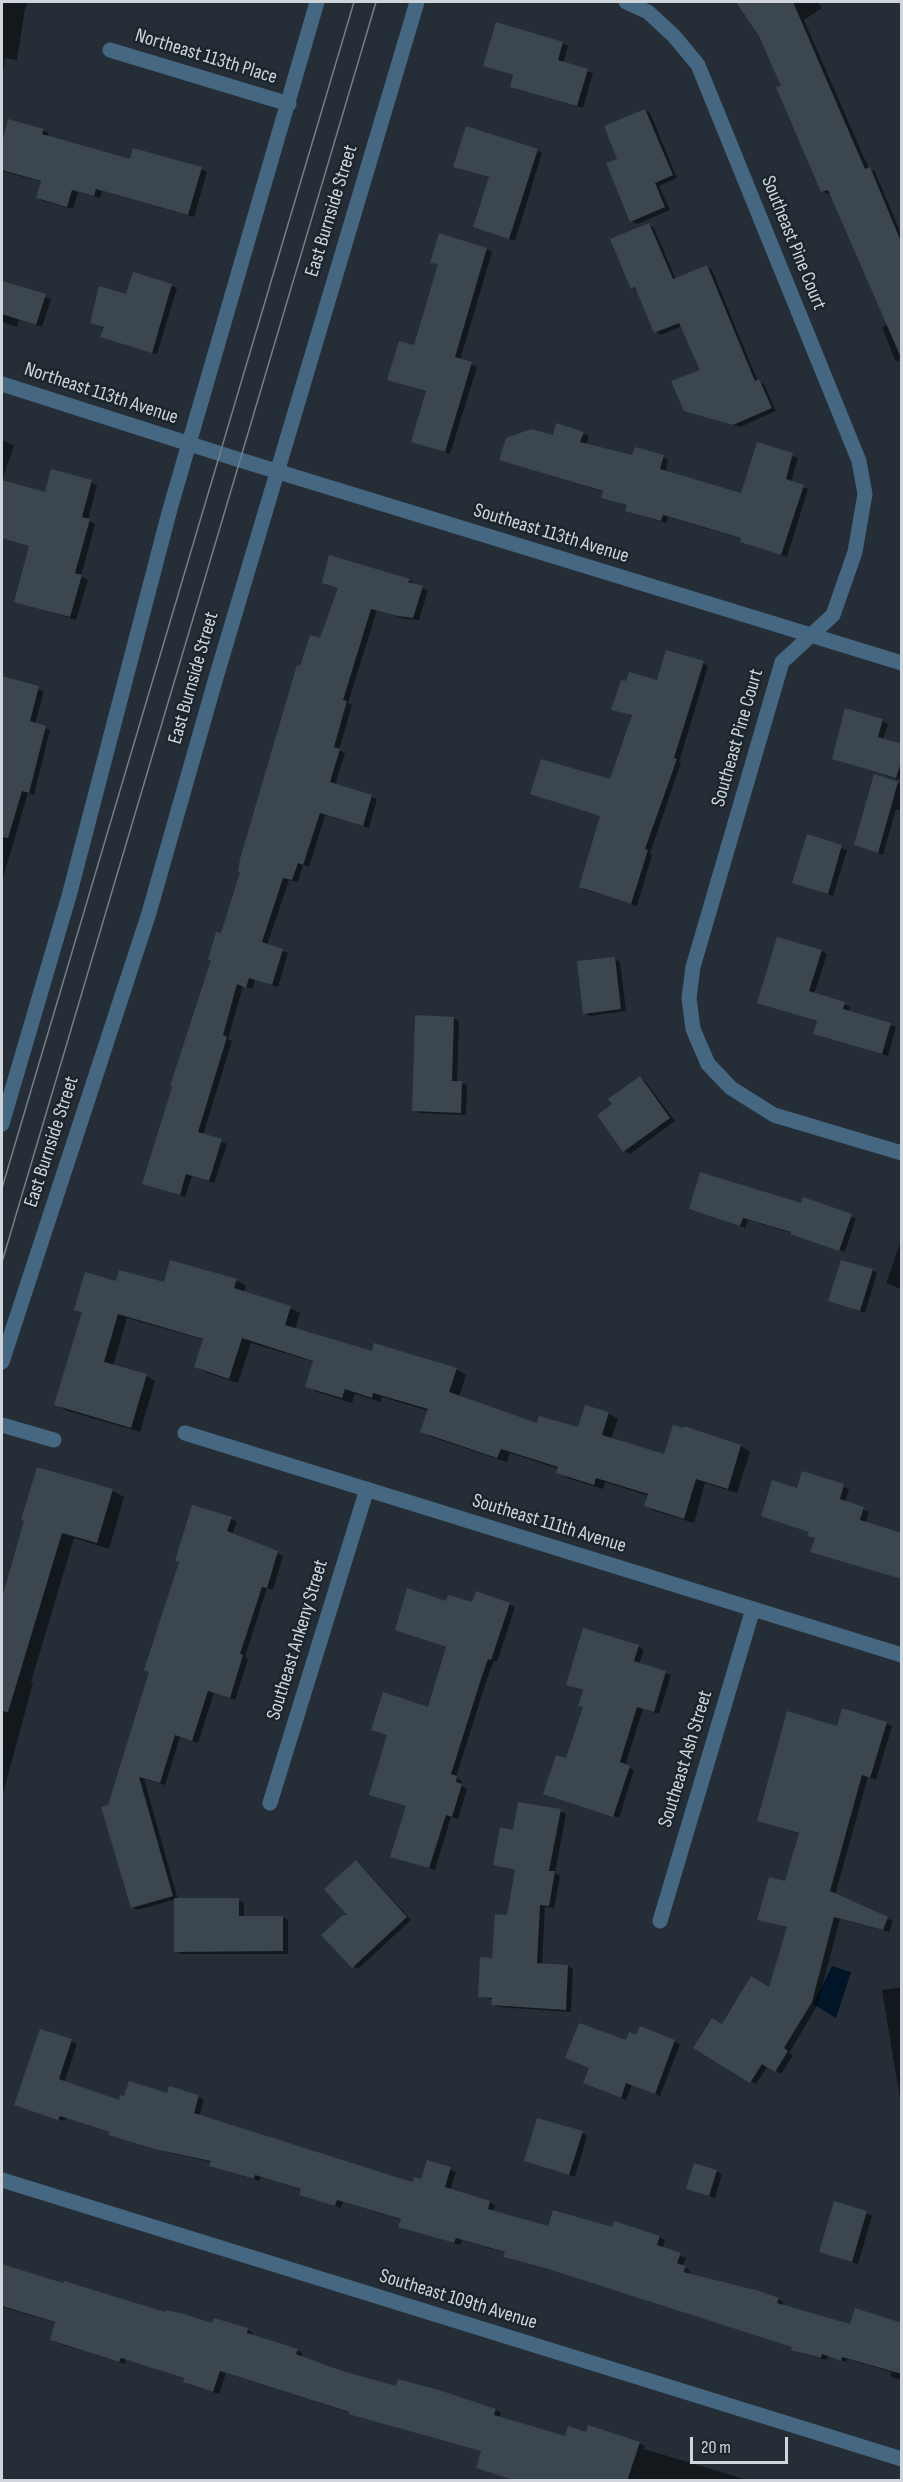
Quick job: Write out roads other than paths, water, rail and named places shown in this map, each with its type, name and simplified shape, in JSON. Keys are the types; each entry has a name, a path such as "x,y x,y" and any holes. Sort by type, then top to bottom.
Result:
{"street":[{"path":"2,1124 69,896 188,444 317,2"},
{"name":"East Burnside Street","path":"2,1362 149,914 276,472 417,2"},
{"name":"Southeast Pine Court","path":"626,2 648,12 666,28 698,65 859,461 865,494 855,552 832,615 782,662 693,967 689,998 693,1029 708,1064 731,1088 774,1115 902,1153"},
{"name":"Northeast 113th Place","path":"110,50 289,104"},
{"name":"Northeast 113th Avenue","path":"2,384 188,444"},
{"name":"Southeast 113th Avenue","path":"188,444 902,663"},
{"path":"2,1425 54,1440"},
{"name":"Southeast 111th Avenue","path":"185,1433 902,1654"},
{"name":"Southeast Ankeny Street","path":"270,1803 367,1489"},
{"name":"Southeast Ash Street","path":"660,1921 753,1609"},
{"name":"Southeast 109th Avenue","path":"2,2180 902,2459"}],"water":[{"path":"832,1966 851,1972 836,2018 813,2004"}],"tram line":[{"path":"2,1188 354,2"},
{"path":"2,1262 376,2"}]}
